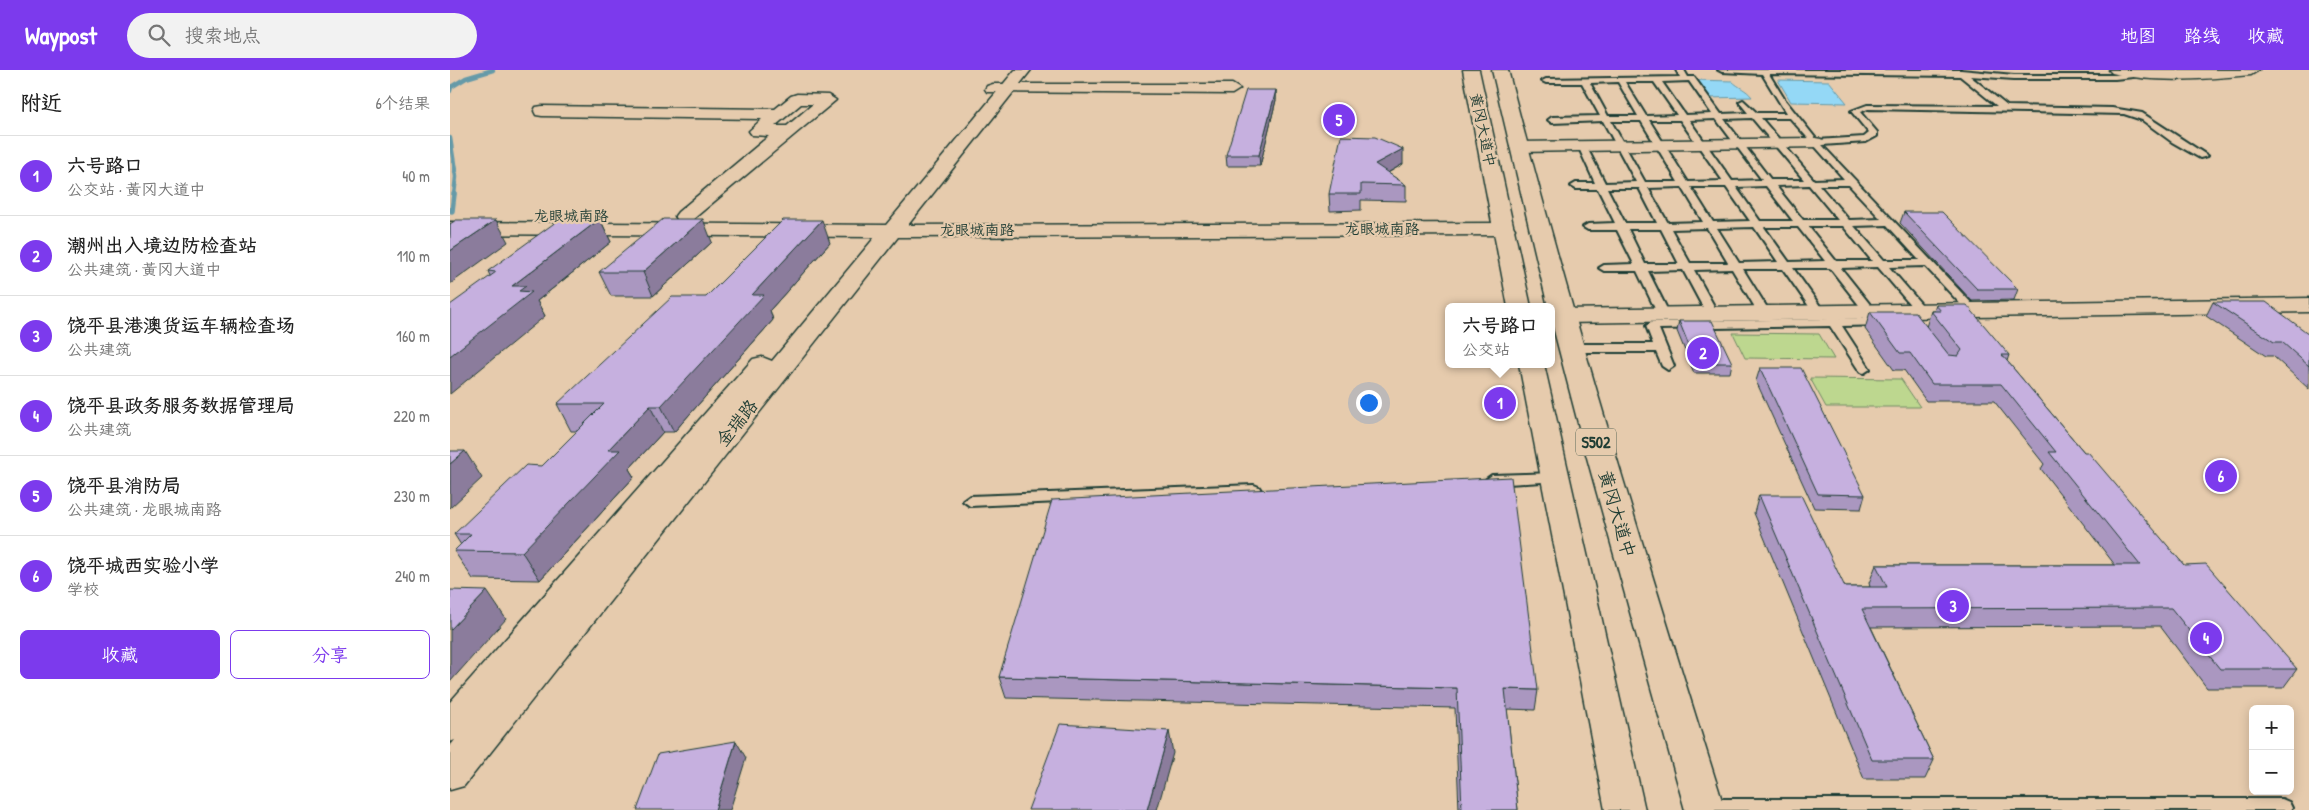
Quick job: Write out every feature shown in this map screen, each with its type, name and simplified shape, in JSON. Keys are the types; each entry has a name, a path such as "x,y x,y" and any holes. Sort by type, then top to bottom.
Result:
{"main road":[{"name":"金瑞路","path":"1000,89 1009,70"},
{"name":"金瑞路","path":"450,774 890,224 1000,89 1023,70"},
{"name":"黄冈大道中","path":"1471,70 1519,303"},
{"name":"黄冈大道中","path":"1500,70 1562,316 1705,809"},
{"path":"2117,70 2139,74 2214,74 2250,70"},
{"path":"1000,89 1232,89"},
{"path":"542,111 782,122 684,216"},
{"path":"1483,132 1517,139 1582,146 1815,143"},
{"name":"龙眼城南路","path":"450,216 684,216 890,224"},
{"name":"龙眼城南路","path":"450,228 1504,222"},
{"name":"金瑞路","path":"450,727 890,224"},
{"path":"1562,316 1764,314 1827,318 1870,312 1918,317 1973,311 2309,305"},
{"name":"S502","path":"1532,368 1624,810"}],"lane":[{"path":"1722,70 1959,72 2014,77 2115,77 2139,74"},
{"path":"1764,71 1781,101 1815,143 1973,311"},
{"path":"1959,72 2004,108"},
{"path":"1546,81 1657,80 1682,75 1691,79 1738,144 1870,312"},
{"path":"1620,80 1764,314"},
{"path":"1657,80 1700,145 1785,265 1864,369"},
{"path":"1585,81 1713,315"},
{"path":"1743,102 1881,264 1918,317"},
{"path":"1815,143 1866,139 1874,134 1855,111 1859,108 2004,108 2131,112 2150,119 2172,139 2203,156"},
{"path":"1552,120 1792,115"},
{"path":"1582,146 1664,315"},
{"path":"1576,186 1853,182"},
{"path":"1588,227 1891,222"},
{"path":"1604,268 1929,263"},
{"path":"1668,366 1652,326 1827,318 1918,317"},
{"path":"1571,348 1660,348"},
{"path":"1475,481 1554,478"},
{"path":"970,502 1266,489"},
{"path":"1705,809 2282,808"}],"green space":[{"path":"1733,333 1819,334 1834,359 1745,358"},
{"path":"1810,378 1901,379 1920,407 1826,407"}],"water":[{"path":"1695,80 1732,81 1752,97 1707,98"},
{"path":"1778,80 1829,81 1847,103 1791,102"}],"building":[{"path":"1246,90 1276,90 1259,155 1226,155"},
{"path":"1341,136 1375,137 1403,149 1375,164 1406,185 1361,184 1361,194 1329,194"},
{"path":"1904,212 1942,212 2018,289 1977,289"},
{"path":"560,219 600,219 512,286 526,286 519,291 532,292 450,356 450,305 496,272 488,271"},
{"path":"663,219 703,219 643,272 599,272"},
{"path":"456,220 496,220 450,251 450,224"},
{"path":"783,220 822,220 752,295 764,295 661,406 650,406 608,450 620,450 522,552 454,551 471,534 454,534 526,465 542,466 604,404 557,404 672,297 706,297"},
{"path":"2213,302 2266,302 2309,334 2309,366 2282,342 2274,342"},
{"path":"1936,305 1967,305 2009,355 2002,355 2084,452 2088,452 2184,565 2206,564 2297,669 2220,669 2171,608 1862,609 1934,760 1872,760 1759,495 1801,495 1845,587 1887,587 1876,565 2140,565 2049,452 2056,452 2001,384 1932,384 1910,353 1900,353 1870,312 1915,312 1949,355 1958,356 1962,350 1931,311 1941,311"},
{"path":"1679,321 1712,321 1732,363 1696,363"},
{"path":"1760,368 1801,368 1865,495 1818,494"},
{"path":"450,451 465,451 450,464"},
{"path":"1511,477 1538,690 1505,689 1518,810 1462,810 1457,688 999,677 1052,500"},
{"path":"450,590 487,591 450,630"},
{"path":"1060,724 1169,731 1147,810 1028,810"},
{"path":"736,741 715,810 637,810 658,754"}],"waterway":[{"path":"450,91 451,87 466,78 493,70"},
{"path":"450,138 456,177 454,195"},
{"path":"452,211 454,194"}],"place":[{"name":"饶平县消防局","path":"1339,120"},
{"name":"潮州出入境边防检查站","path":"1703,353"},
{"name":"六号路口","path":"1500,403"},
{"name":"饶平城西实验小学","path":"2221,476"},
{"name":"饶平县港澳货运车辆检查场","path":"1953,606"},
{"name":"饶平县政务服务数据管理局","path":"2206,638"}]}
